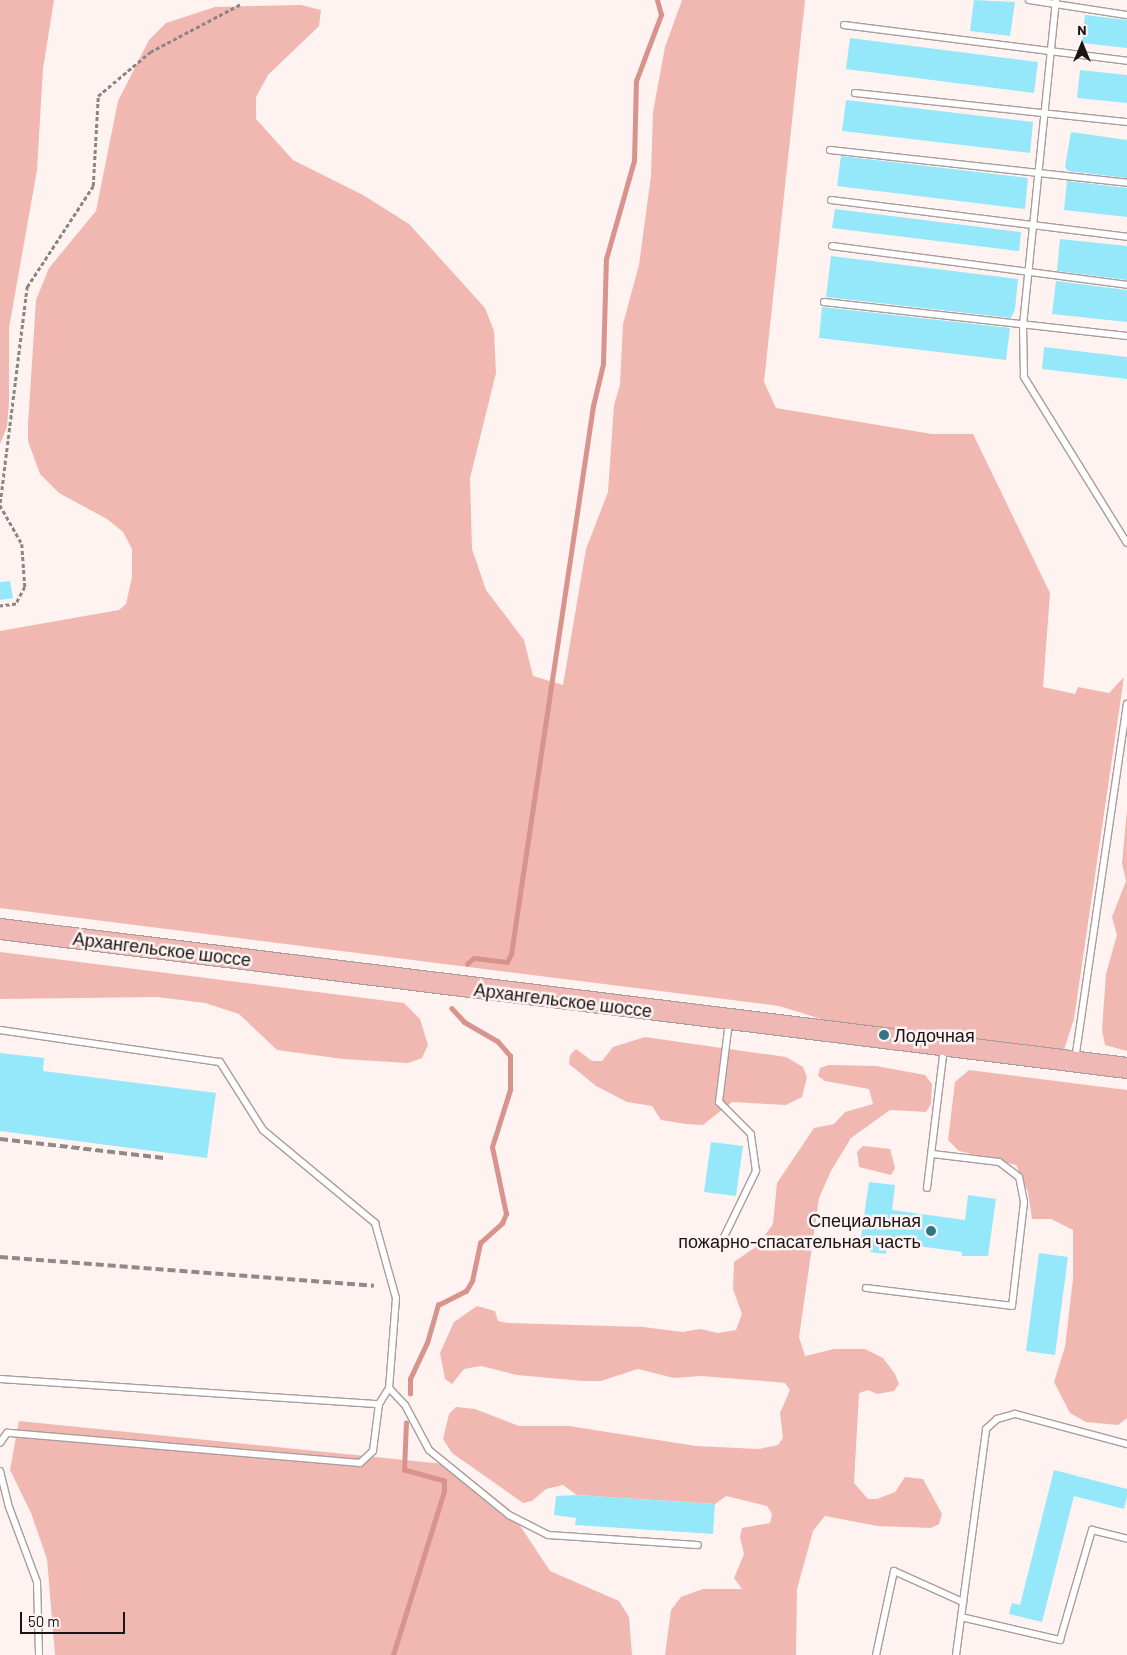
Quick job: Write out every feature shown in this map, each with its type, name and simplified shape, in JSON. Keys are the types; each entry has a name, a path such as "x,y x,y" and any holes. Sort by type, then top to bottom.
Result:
{"main road":[{"name":"Архангельское шоссе","path":"0,929 729,1021 1127,1068"}],"lane":[{"path":"1028,0 1056,2 1127,15"},
{"path":"1056,2 1023,325 1024,377 1127,543"},
{"path":"844,25 1127,61"},
{"path":"854,93 1127,122"},
{"path":"830,150 1038,175 1127,183"},
{"path":"831,200 1127,237"},
{"path":"832,246 1028,270 1127,285"},
{"path":"824,302 1127,336"},
{"path":"1075,1061 1127,704"},
{"path":"723,1239 756,1170 751,1134 719,1102 729,1021"},
{"path":"0,1030 220,1062 263,1130 375,1223 396,1298 389,1388 379,1404 373,1451 360,1463 7,1433 0,1443"},
{"path":"928,1188 944,1047"},
{"path":"866,1288 1012,1306 1024,1202 1019,1177 999,1162 932,1154"},
{"path":"0,1379 379,1404"},
{"path":"389,1388 404,1405 429,1450 509,1515 548,1535 698,1545"},
{"path":"956,1655 986,1429 998,1419 1014,1414 1127,1444"},
{"path":"0,1471 9,1507 37,1582 39,1655"},
{"path":"961,1617 1060,1640 1092,1530 1127,1539"},
{"path":"876,1655 894,1571 963,1602"}],"path":[{"path":"0,606 16,604 25,587 22,544 0,504 27,287 93,186 98,96 150,52 241,4"}],"shaded area":[{"path":"0,0 54,0 43,69 37,170 9,328 9,403 7,427 0,444"},
{"path":"682,0 805,0 764,382 776,408 932,434 973,434 1050,593 1043,687 1075,694 1078,687 1109,693 1124,677 1074,1019 1064,1050 834,1023 779,1006 0,908 0,631 119,610 126,604 132,577 132,549 123,532 107,519 59,493 40,474 28,441 28,424 36,300 49,268 96,211 118,101 149,40 166,23 215,7 301,5 321,10 319,26 268,75 256,97 256,119 293,160 363,195 409,224 485,308 494,331 496,373 470,478 472,549 486,590 524,640 533,676 563,685 586,549 608,492 614,405 620,385 623,324 639,265 651,176 653,112 665,47"},
{"path":"1127,810 1127,1051 1105,1045 1102,1030 1106,974 1117,935 1112,917 1126,881 1122,863"},
{"path":"0,952 404,1003 420,1019 428,1045 422,1058 408,1063 343,1059 277,1050 239,1014 205,1003 157,997 0,999"},
{"path":"645,1037 786,1057 803,1067 807,1077 802,1097 786,1105 732,1102 703,1125 686,1124 661,1120 652,1106 627,1102 596,1086 569,1064 570,1055 576,1049 592,1061 602,1061 613,1047"},
{"path":"829,1065 876,1066 925,1075 932,1084 931,1104 926,1112 890,1110 851,1138 831,1171 819,1198 799,1337 805,1356 834,1349 865,1349 883,1358 895,1374 899,1384 894,1391 877,1394 868,1390 859,1393 854,1483 868,1499 877,1499 895,1492 905,1477 923,1479 942,1514 939,1524 931,1528 877,1526 825,1516 813,1531 797,1589 796,1655 665,1655 671,1610 681,1597 703,1589 742,1589 734,1578 744,1554 740,1537 742,1528 770,1523 772,1514 767,1506 726,1496 715,1504 577,1495 563,1485 546,1489 532,1501 523,1503 452,1453 443,1439 449,1414 456,1407 475,1409 519,1426 569,1426 696,1446 759,1449 778,1445 783,1438 780,1413 790,1390 785,1383 701,1376 674,1378 638,1369 601,1381 583,1381 517,1375 481,1366 464,1369 452,1384 445,1379 440,1353 454,1322 477,1306 495,1311 498,1321 507,1323 643,1327 682,1332 700,1329 718,1333 736,1330 742,1314 733,1289 734,1262 757,1246 773,1224 777,1183 814,1128 834,1124 845,1112 873,1104 869,1089 825,1081 818,1076 820,1068"},
{"path":"969,1070 1127,1090 1127,1418 1118,1425 1086,1422 1070,1413 1054,1382 1065,1347 1073,1279 1073,1230 1051,1219 1032,1219 1028,1192 1016,1165 959,1151 948,1140 955,1082"},
{"path":"863,1146 890,1149 895,1168 891,1175 859,1167 857,1152"},
{"path":"19,1421 454,1465 509,1509 550,1571 619,1601 629,1617 632,1655 55,1655 47,1559 31,1513 10,1470"}],"building":[{"path":"974,0 1015,2 1010,36 970,31"},
{"path":"1085,15 1127,20 1127,48 1082,43"},
{"path":"850,38 1038,62 1034,93 846,69"},
{"path":"1080,70 1127,75 1127,103 1077,98"},
{"path":"846,100 1033,122 1030,153 842,131"},
{"path":"1071,132 1127,140 1127,178 1068,171 1065,167"},
{"path":"841,156 1028,178 1025,209 837,186"},
{"path":"1067,181 1127,188 1127,217 1064,210"},
{"path":"835,209 1021,232 1019,251 832,228"},
{"path":"1060,239 1127,246 1127,280 1057,271"},
{"path":"831,256 1018,279 1015,309 1011,318 826,297"},
{"path":"1056,281 1127,290 1127,322 1052,314"},
{"path":"822,307 1010,328 1006,360 819,338"},
{"path":"1044,347 1127,357 1127,379 1042,369"},
{"path":"10,581 13,598 0,600 0,582"},
{"path":"0,1053 44,1058 43,1071 216,1093 207,1158 0,1131"},
{"path":"711,1142 743,1146 736,1196 704,1192"},
{"path":"869,1182 895,1185 892,1210 965,1220 968,1195 996,1199 988,1256 962,1256 962,1252 888,1242 886,1254 870,1252 872,1239 861,1237"},
{"path":"1039,1253 1068,1257 1055,1355 1026,1351"},
{"path":"1054,1470 1127,1489 1127,1497 1124,1509 1074,1496 1042,1622 1009,1614 1012,1603 1020,1605"},
{"path":"577,1495 715,1504 713,1534 575,1525 576,1518 554,1515 556,1496"}],"waterway":[{"path":"467,964 474,958 507,962 511,954 593,406 603,364 606,259 634,161 636,81 661,15 657,0"},
{"path":"410,1394 410,1379 427,1343 438,1305 466,1291 472,1281 480,1243 502,1223 506,1214 492,1147 510,1090 510,1056 498,1042 464,1022 452,1009"},
{"path":"393,1655 444,1491 444,1481 404,1470 406,1423"}],"railway":[{"path":"0,1139 164,1158"},
{"path":"0,1257 374,1286"}],"place":[{"name":"Лодочная","path":"884,1035"},
{"name":"Специальная пожарно-спасательная часть","path":"931,1231"}]}
